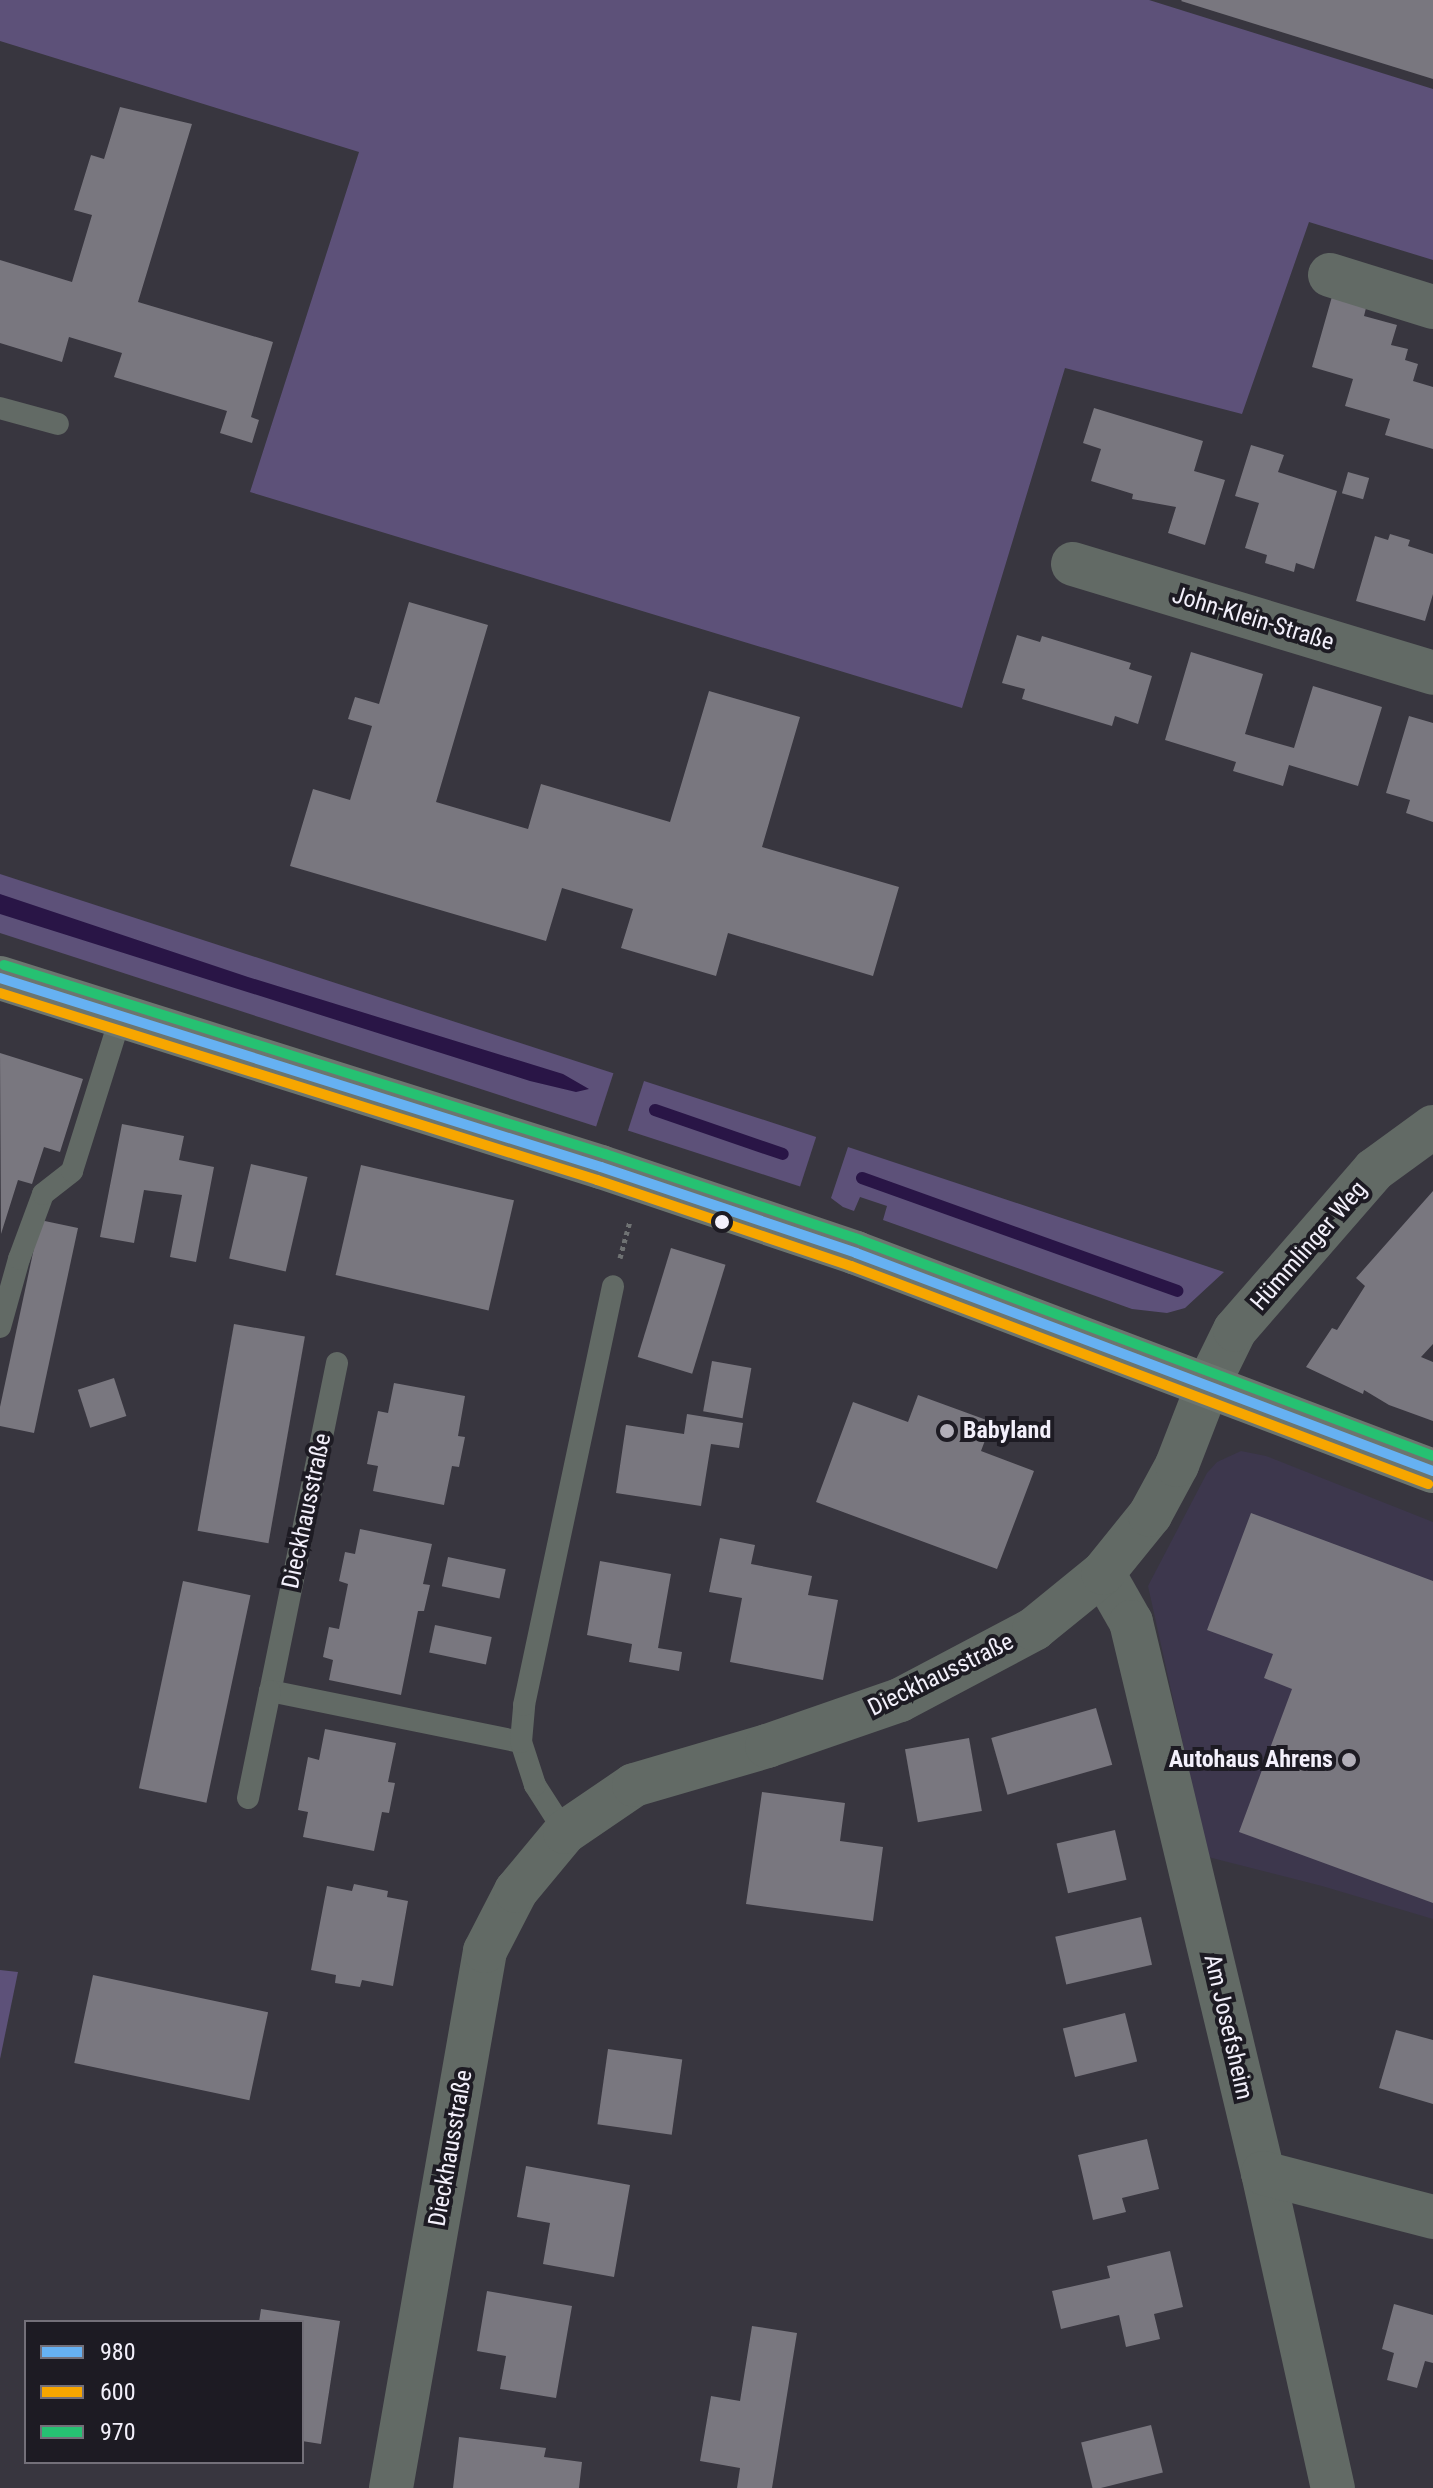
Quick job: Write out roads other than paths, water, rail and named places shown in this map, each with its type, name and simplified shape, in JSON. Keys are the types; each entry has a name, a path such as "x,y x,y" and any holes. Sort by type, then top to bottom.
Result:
{"street":[{"path":"1330,275 1433,307"},
{"name":"John-Klein-Straße","path":"1073,564 1433,673"},
{"path":"0,978 641,1181 856,1253 1433,1471"},
{"name":"Hümmlinger Weg","path":"1208,1385 1235,1330 1374,1170 1433,1127"},
{"name":"Dieckhausstraße","path":"391,2488 485,1951 516,1891 565,1832 634,1785 767,1746 900,1700 1034,1629 1103,1573 1150,1515 1177,1465 1208,1385"},
{"name":"Am Josefsheim","path":"1103,1573 1131,1622 1263,2173 1333,2488"},
{"path":"1263,2173 1433,2217"}],"lane":[{"path":"0,408 58,424"},
{"path":"0,1327 19,1259 43,1194 72,1171 121,1016"},
{"path":"565,1832 535,1785 521,1742 524,1705 613,1286"},
{"name":"Dieckhausstraße","path":"248,1798 337,1363"},
{"path":"270,1691 521,1742"}],"waterway":[{"path":"655,1110 783,1154"},
{"path":"862,1178 1177,1291"}],"place":[{"name":"Babyland","path":"947,1431"},
{"name":"Autohaus Ahrens","path":"1349,1760"}]}
